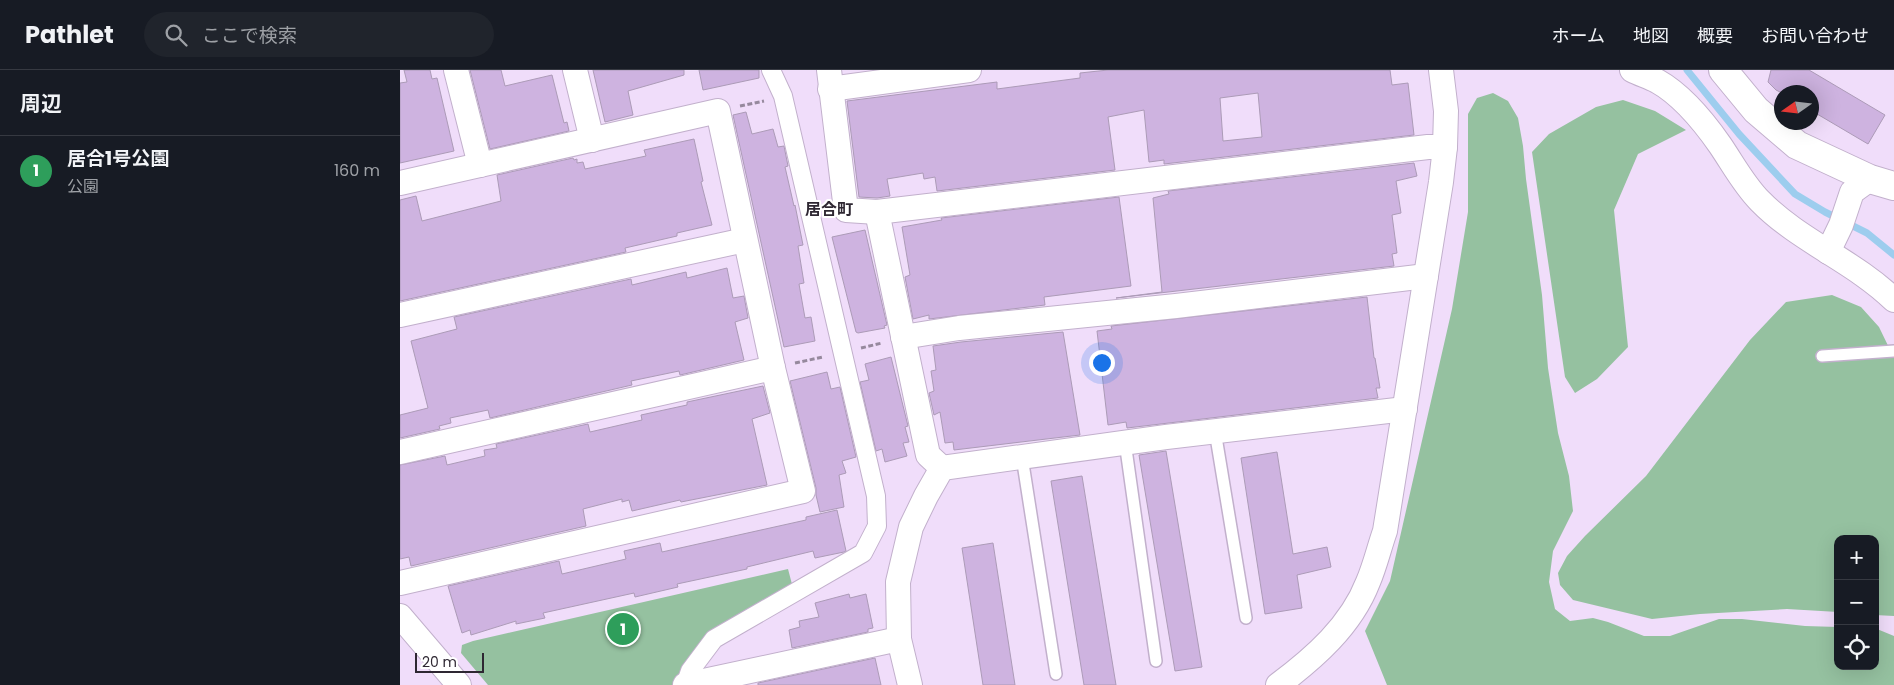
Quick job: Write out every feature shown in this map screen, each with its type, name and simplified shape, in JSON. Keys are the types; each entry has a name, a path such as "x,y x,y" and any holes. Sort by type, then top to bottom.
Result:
{"street":[{"path":"456,70 480,165"},
{"path":"574,70 592,140"},
{"path":"685,685 690,671 714,639 863,553 878,526 876,496 783,96 771,70"},
{"path":"969,70 829,79 846,210 877,212 1428,147 1445,147"},
{"path":"1278,685 1330,642 1352,612 1368,584 1385,531 1441,182 1445,147 1446,111 1441,70"},
{"path":"1632,70 1658,82 1678,97 1698,117 1720,144 1740,176 1760,201 1797,232 1881,288 1894,300"},
{"path":"1723,70 1756,110 1797,145 1872,186 1841,225 1828,252"},
{"path":"400,183 718,111 773,368 804,491 400,583"},
{"path":"877,212 928,455 942,468"},
{"path":"400,315 745,240"},
{"path":"903,337 959,328 1176,306 1426,276"},
{"path":"400,452 773,368"},
{"path":"942,468 1125,442 1404,408"},
{"path":"910,685 899,639 898,582 911,527 942,468"},
{"path":"400,616 459,685"},
{"path":"685,685 899,639"}],"lane":[{"path":"1822,356 1894,351"},
{"path":"1215,431 1246,618"},
{"path":"1125,442 1156,661"},
{"path":"1022,457 1056,674"}],"green space":[{"path":"1493,93 1508,101 1518,118 1523,146 1542,295 1548,368 1558,433 1569,476 1573,511 1553,551 1549,582 1555,609 1570,621 1593,618 1644,636 1670,636 1719,619 1742,619 1805,626 1834,627 1834,670 1879,670 1879,630 1894,636 1894,685 1387,685 1365,631 1390,581 1452,309 1468,212 1468,114 1477,98"},
{"path":"1623,100 1655,111 1686,130 1638,154 1614,210 1628,347 1597,379 1575,393 1565,377 1532,152 1549,134 1596,107"},
{"path":"1832,295 1861,307 1879,327 1894,358 1894,616 1879,615 1879,535 1834,535 1834,612 1787,609 1652,619 1573,600 1560,585 1558,573 1567,556 1646,476 1750,340 1786,302"},
{"path":"788,569 793,588 716,633 682,685 488,685 461,653 462,645 473,641"}],"building":[{"path":"404,70 430,70 432,79 437,78 454,151 400,163 400,83 407,82"},
{"path":"470,70 501,70 505,86 552,75 564,123 567,122 569,131 490,149"},
{"path":"593,70 684,70 684,75 628,91 633,115 605,122"},
{"path":"699,70 759,70 759,78 703,90"},
{"path":"1108,70 1390,70 1392,85 1408,83 1414,135 1164,164 1164,160 1149,162 1144,110 1108,117 1115,170 937,191 935,177 924,179 923,173 887,179 890,196 877,198 859,197 847,101 997,82 997,89 1080,78 1080,73","holes":["1258,93 1262,137 1223,141 1220,98"]},
{"path":"1771,70 1809,70 1885,115 1868,144 1819,115 1819,85 1774,85 1774,88 1768,82"},
{"path":"746,112 752,134 773,129 778,147 784,146 788,166 785,167 803,245 798,246 804,283 799,284 805,318 811,317 815,341 784,347 733,115"},
{"path":"694,139 703,181 701,182 712,225 677,233 677,236 625,248 626,252 400,301 400,200 416,196 422,221 501,201 497,175 573,158 574,160 577,159 577,163 583,162 585,169 646,156 644,150"},
{"path":"1414,163 1417,176 1396,181 1401,213 1392,215 1397,253 1392,254 1394,266 1116,298 1162,292 1153,198 1169,194 1168,191"},
{"path":"1119,197 1131,286 1044,297 1045,305 929,319 929,315 913,319 905,277 910,275 902,227 942,220 941,218"},
{"path":"865,230 887,325 884,326 885,328 858,333 856,332 832,237"},
{"path":"727,268 733,298 744,296 748,318 735,322 744,360 680,375 679,371 631,381 632,385 490,418 488,410 450,418 451,423 439,426 440,429 400,438 400,415 428,408 411,341 457,329 454,317 631,279 632,285 686,272 687,278"},
{"path":"1367,297 1374,358 1380,388 1376,388 1378,398 1127,428 1126,422 1108,425 1097,331 1112,329 1111,326"},
{"path":"1063,332 1080,435 954,450 953,442 945,443 940,412 934,415 929,393 934,391 931,371 936,370 933,346"},
{"path":"891,357 908,426 905,427 909,442 903,443 907,456 885,462 882,449 876,451 860,382 869,380 865,364"},
{"path":"827,372 831,389 840,387 856,457 842,461 846,473 839,475 844,507 820,512 790,381"},
{"path":"763,386 770,413 752,419 767,485 681,502 680,500 632,511 629,500 622,502 622,499 583,509 586,526 411,566 409,557 400,559 400,465 445,456 447,465 485,456 484,450 497,448 496,444 588,424 590,432 642,420 641,415 687,405 687,402"},
{"path":"1166,451 1202,667 1175,671 1139,455"},
{"path":"1277,452 1293,554 1327,547 1331,567 1297,575 1302,608 1265,614 1241,458"},
{"path":"1082,476 1116,685 1084,685 1051,481"},
{"path":"837,510 846,551 844,552 815,558 813,551 747,567 747,569 677,584 678,587 635,597 634,593 543,613 545,618 516,624 516,621 471,635 470,630 462,633 448,586 559,561 562,574 626,559 624,551 660,543 662,552 806,520 806,517"},
{"path":"993,543 1015,685 983,685 962,548"},
{"path":"849,594 850,598 866,594 873,628 868,629 868,632 792,648 789,630 800,627 799,621 819,617 815,603"},
{"path":"875,658 881,685 758,685 758,683"}],"waterway":[{"path":"1687,70 1739,134 1795,194 1825,212 1867,233 1894,255"}],"place":[{"name":"居合1号公園","path":"623,629"}],"district":[{"name":"居合町","path":"829,209"}]}
